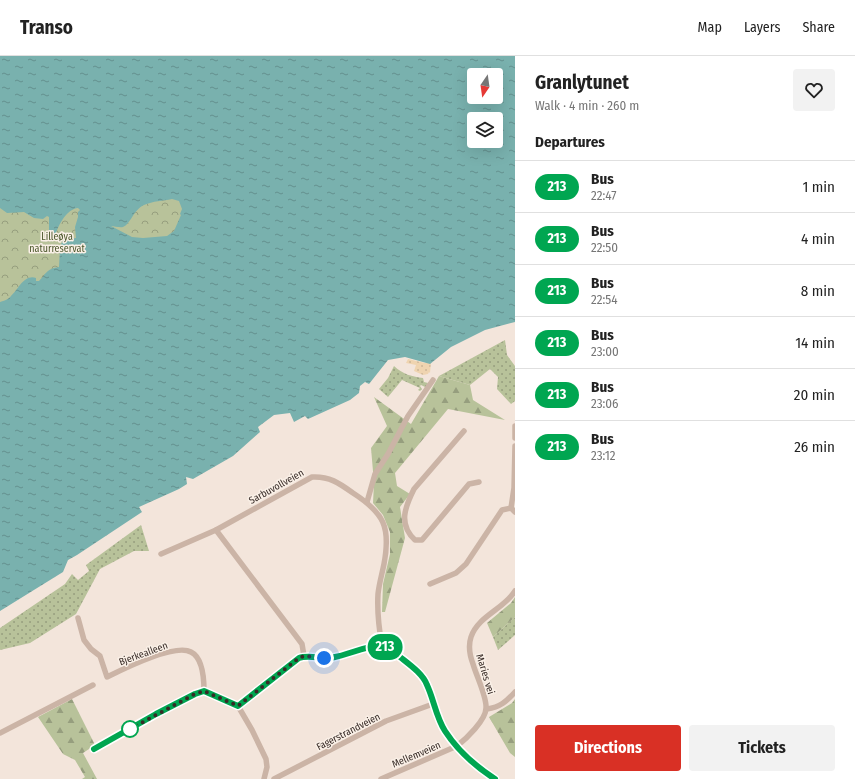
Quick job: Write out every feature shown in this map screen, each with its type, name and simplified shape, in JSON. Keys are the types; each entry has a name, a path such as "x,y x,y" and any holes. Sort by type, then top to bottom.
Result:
{"street":[{"path":"367,502 375,474 388,454 408,416 433,380"},
{"path":"515,426 515,438"},
{"path":"464,431 418,484 411,496 404,516 405,524 411,536 415,540 422,540 469,484 479,482"},
{"path":"430,584 456,573 466,564 502,510 513,510 515,446"},
{"name":"Sarbuvollveien","path":"161,554 216,530 312,477 327,478 336,481 367,502 382,520 385,527 387,548 378,594 382,646"},
{"path":"216,530 302,644 304,656"},
{"name":"Maries vei","path":"458,746 478,726 487,709 470,657 471,638 482,621 506,602 515,591"},
{"name":"Bjerkealleen","path":"78,618 84,640 91,649 100,656 107,677 145,659 182,650 192,652 199,662 202,669 204,691"},
{"path":"238,706 294,661 304,656 333,658 382,646 394,652 423,678 445,730 468,759 495,779"},
{"path":"0,733 94,685"},
{"path":"94,749 156,714 204,691 238,706 266,759 267,767 264,779"},
{"path":"487,709 503,704 515,692"},
{"name":"Fagerstrandveien","path":"274,779 386,721 433,704"},
{"name":"Mellemveien","path":"381,779 458,746"}],"green space":[{"name":"Lilleøya naturreservat","path":"0,176 233,193 204,243 0,339"},
{"path":"505,340 507,355 515,366 515,401 511,404 497,389 498,377 490,369 470,385 439,376"},
{"path":"394,366 408,375 423,378 424,382 428,383 424,390 425,387 421,385 420,386 422,389 420,391 418,390 420,388 402,380 388,397 379,389 388,378"},
{"path":"439,376 470,385 473,400 505,420 448,409 395,473 397,486 410,494 400,507 405,538 385,612 382,612 383,584 390,554 390,532 383,515 373,503 374,483 371,448 387,426 374,397 411,424"},
{"path":"141,525 149,551 134,551 100,569 76,614 30,643 0,650 0,628 65,584 72,574 78,580 89,571 86,565"},
{"path":"515,597 515,617 493,637 487,623 511,603"},
{"path":"515,617 515,635 498,650 493,637"},
{"path":"72,699 95,745 83,753 97,779 82,779 85,777 75,760 63,754 38,717"},
{"path":"515,699 515,757 510,753 489,717 512,703"}],"sand":[{"path":"408,359 425,363 431,362 430,373 429,372 428,374 423,375 414,371 416,365 406,363"}],"water":[{"path":"0,56 515,56 515,322 485,330 451,347 430,364 405,357 388,360 369,384 365,382 360,386 359,393 350,400 308,419 305,416 294,422 290,413 274,415 258,427 260,432 233,456 193,479 186,477 187,484 139,507 142,512 68,560 63,572 0,611 0,302 9,298 28,278 36,278 36,281 39,281 49,270 59,267 61,244 64,240 76,238 75,227 78,212 80,210 78,208 70,211 61,221 56,233 54,234 49,231 49,217 47,216 43,219 34,218 24,212 7,213 0,208","holes":["172,199 179,201 182,209 174,231 167,236 143,238 132,237 111,226 123,227 128,223 137,210 144,205"]}],"bus line":[{"name":"213","path":"94,749 195,694 204,691 238,706 299,658 304,656 314,658 333,658 382,646 394,652 423,678 427,685 439,720 445,730 468,759 495,779"}],"route":[{"path":"130,729 156,714 204,691 238,706 299,658 304,656 324,658"}]}
